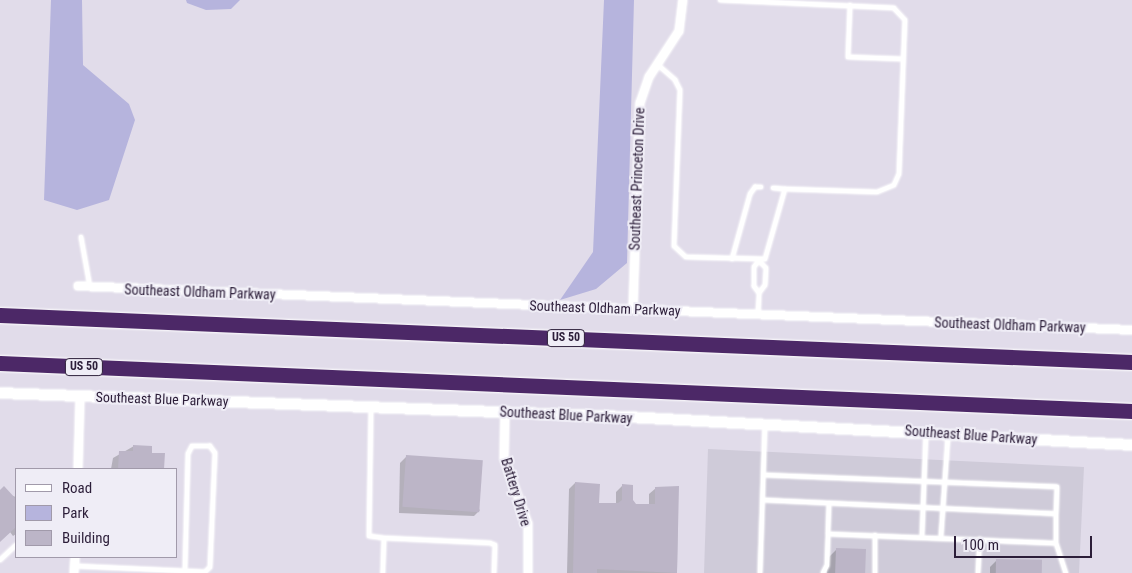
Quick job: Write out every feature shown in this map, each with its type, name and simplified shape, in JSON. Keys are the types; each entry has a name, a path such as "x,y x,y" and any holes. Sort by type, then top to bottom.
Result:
{"highway":[{"name":"US 50","path":"0,315 1132,362"},
{"name":"US 50","path":"0,363 1132,411"}],"street":[{"name":"Southeast Princeton Drive","path":"632,309 640,103 643,89 679,30 683,0"},
{"name":"Southeast Oldham Parkway","path":"78,286 1132,330"},
{"name":"Southeast Blue Parkway","path":"0,393 505,412 926,432 1132,445"},
{"path":"78,468 80,396"},
{"name":"Battery Drive","path":"505,412 504,458 528,524 528,573"}],"lane":[{"path":"720,0 894,8 905,20 899,174 894,185 877,192 773,188"},
{"path":"850,6 848,56 903,59"},
{"path":"658,65 675,80 680,90 674,246 686,257 760,261 766,268 766,277 765,285 759,293 758,315"},
{"path":"732,258 750,194 755,187 761,187"},
{"path":"759,293 754,286 754,267 765,259 785,189"},
{"path":"81,237 90,287"},
{"path":"371,407 369,536 490,543 495,545 494,573"},
{"path":"760,573 765,425"},
{"path":"922,536 926,432"},
{"path":"941,536 948,434"},
{"path":"74,569 112,568 184,572 205,572 210,567 215,453 210,446 192,446 188,454 184,572"},
{"path":"764,475 1057,487 1056,543 1066,573"},
{"path":"763,500 1056,514"},
{"path":"823,573 827,565 829,502"},
{"path":"828,534 941,536 1056,543"},
{"path":"875,535 875,573"},
{"path":"383,573 384,538"},
{"path":"978,573 980,539"},
{"path":"0,560 15,546"},
{"path":"112,568 112,573"}],"shaded area":[{"path":"708,449 1084,467 1079,573 704,573"}],"green space":[{"path":"51,0 82,0 83,65 129,104 135,120 109,200 77,210 44,200"},
{"path":"186,0 240,0 231,9 206,10 187,3"},
{"path":"604,0 634,0 627,263 596,289 560,300 593,252"}],"building":[{"path":"133,445 152,446 152,453 165,453 164,468 118,468 119,451 133,451"},
{"path":"406,455 483,460 479,512 402,507"},
{"path":"575,482 600,484 599,503 618,503 622,500 622,484 633,485 633,500 636,504 655,504 655,487 679,486 677,573 597,569 597,573 573,573"},
{"path":"4,486 15,498 15,528 0,542 0,490"},
{"path":"836,548 866,549 865,573 835,573"},
{"path":"996,559 1042,560 1042,573 996,573"}]}
